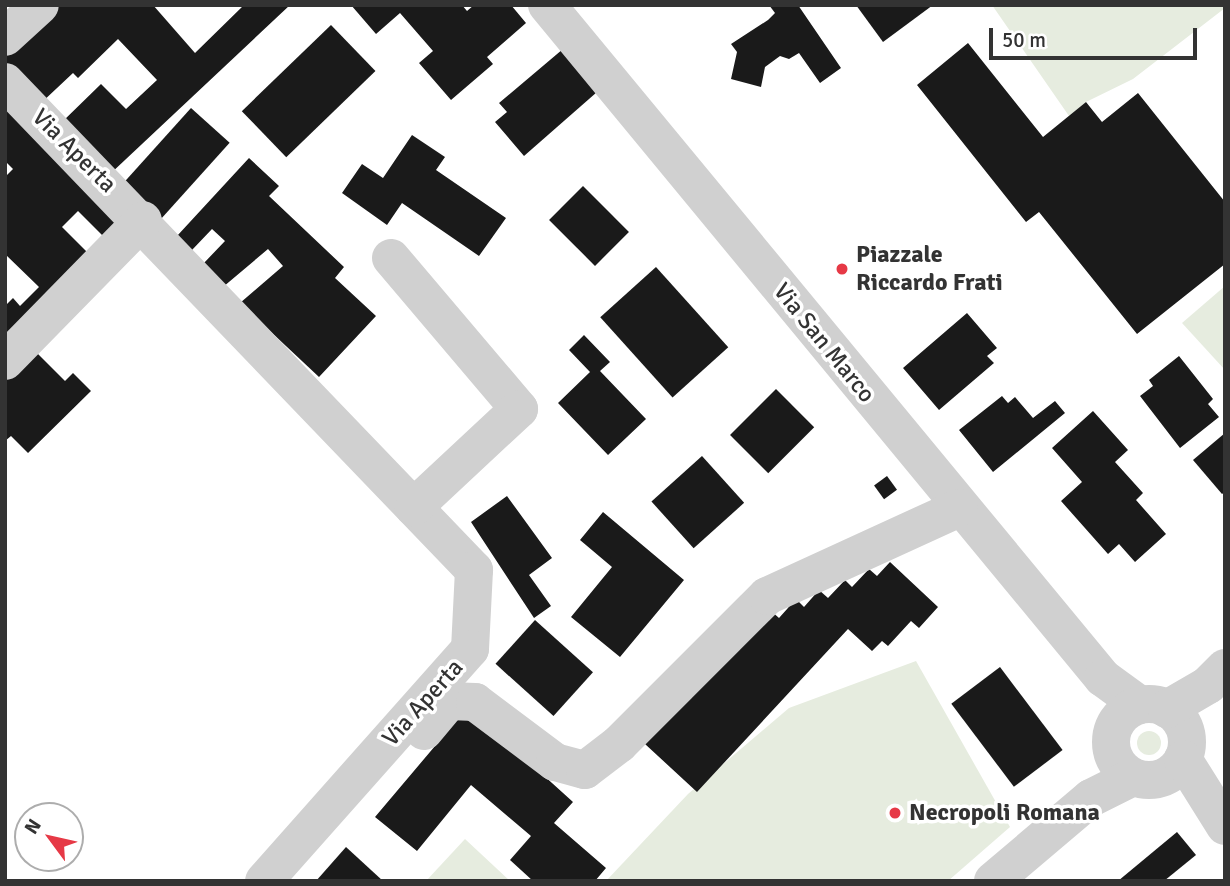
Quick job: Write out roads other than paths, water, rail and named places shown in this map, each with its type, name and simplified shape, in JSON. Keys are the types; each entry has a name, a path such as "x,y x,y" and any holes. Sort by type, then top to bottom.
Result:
{"street":[{"path":"5,37 40,5"},
{"name":"Via San Marco","path":"547,5 734,209 801,293 959,508 1103,678 1151,741"},
{"name":"Via Aperta","path":"5,82 143,220 474,570 470,649 264,881"},
{"path":"5,361 143,220"},
{"path":"391,258 520,409 414,507"},
{"name":"Via Aperta","path":"298,881 449,701 475,702 555,762 585,770 619,744 767,596 959,508"},
{"path":"1010,876 1216,677"},
{"path":"1151,741 1219,820"}],"place":[{"name":"Piazzale Riccardo Frati","path":"842,269"},
{"name":"Necropoli Romana","path":"895,813"}]}
